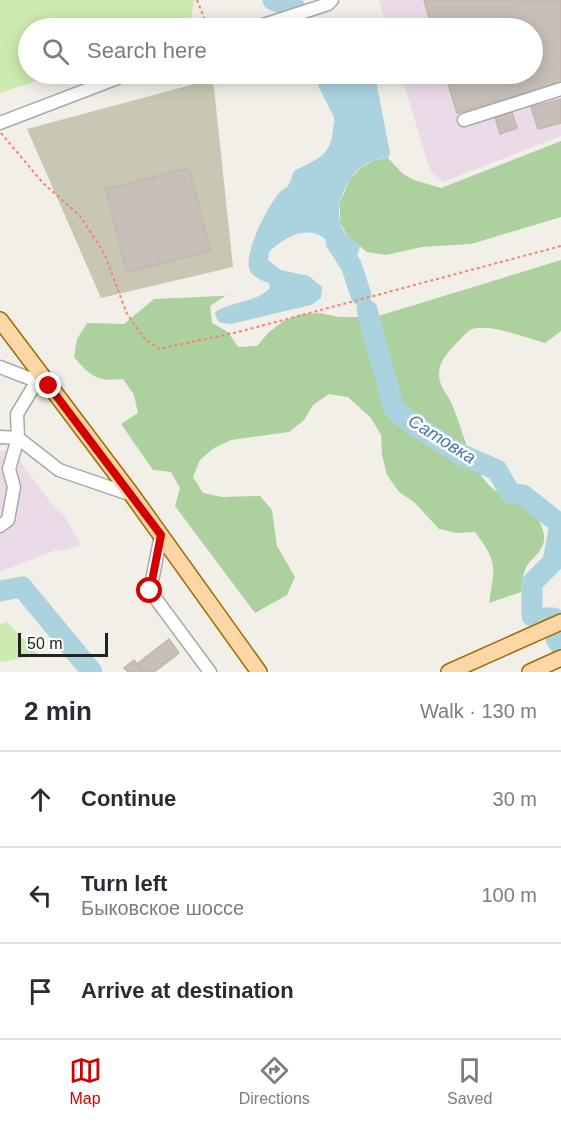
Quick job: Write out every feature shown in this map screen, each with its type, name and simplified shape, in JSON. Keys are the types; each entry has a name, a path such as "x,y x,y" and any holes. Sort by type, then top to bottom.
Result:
{"main road":[{"path":"0,320 43,383 132,495 259,672"},
{"path":"449,672 561,622"},
{"path":"530,672 561,658"}],"street":[{"path":"284,18 327,4 332,0"},
{"path":"0,123 102,84"},
{"path":"464,120 561,89"},
{"path":"0,367 43,383 17,414 18,438 4,471 14,487 8,520 0,526"},
{"path":"0,437 18,438 58,470 132,495"},
{"path":"161,535 150,591 210,672"}],"path":[{"path":"197,0 204,18"},
{"path":"0,132 43,183 80,216 104,253 127,314 144,338 159,349 238,332 561,246"}],"shaded area":[{"path":"379,0 561,0 561,136 443,182 430,171 404,84 543,84 543,18 384,18"},
{"path":"194,84 214,84 233,267 101,298 27,129"},
{"path":"4,450 16,456 54,507 64,515 81,545 62,551 56,550 0,572 0,452"}],"green space":[{"path":"0,0 194,0 191,18 18,18 18,84 27,84 0,93"},
{"path":"561,141 561,217 471,244 422,247 386,255 367,252 348,237 340,223 340,202 350,179 362,167 374,160 388,158 403,174 414,180 441,188"},
{"path":"561,260 561,331 545,343 496,329 470,330 448,353 439,370 439,379 451,403 476,468 489,485 536,516 544,535 540,550 525,570 521,592 489,603 493,565 488,551 475,532 457,533 439,529 414,502 399,492 387,475 382,455 381,435 371,418 348,397 329,394 313,405 304,420 289,432 231,440 214,448 200,460 193,477 203,493 222,497 260,496 272,510 277,546 295,577 287,595 255,613 175,506 180,488 171,472 153,470 121,424 138,413 134,395 123,379 107,380 96,377 90,374 74,357 77,339 87,323 124,324 154,299 243,295 225,296 210,306 212,323 228,332 238,347 257,346 269,332 285,320 302,314 375,317"},
{"path":"7,622 39,655 0,662 0,624"}],"water":[{"path":"318,84 377,84 390,153 388,158 376,159 358,170 342,194 340,204 341,226 347,236 360,247 357,256 351,265 342,259 324,238 316,234 292,236 269,252 268,260 281,270 309,276 322,287 321,298 311,305 231,324 222,323 215,312 257,297 270,288 269,283 251,273 248,264 250,254 263,219 274,199 288,186 294,171 321,156 329,146 334,119"}],"building":[{"path":"424,0 561,0 561,83 457,113 448,84 543,84 543,18 429,18"},
{"path":"561,99 561,123 538,129 531,107"},
{"path":"512,112 517,128 500,134 495,117"},
{"path":"189,168 210,251 127,272 106,189"},
{"path":"169,639 179,653 154,672 143,672 137,664"},
{"path":"134,660 143,672 128,672 124,668"}],"waterway":[{"name":"Сатовка","path":"273,0 295,8"},
{"name":"Сатовка","path":"336,242 351,265 361,295"},
{"name":"Сатовка","path":"367,310 394,409 460,454 497,470 510,493 523,495 560,524 553,562 532,583 532,616 554,618 556,639 561,646"},
{"path":"0,591 22,587 92,672"}],"route":[{"path":"49,386 161,535 150,591"}]}
